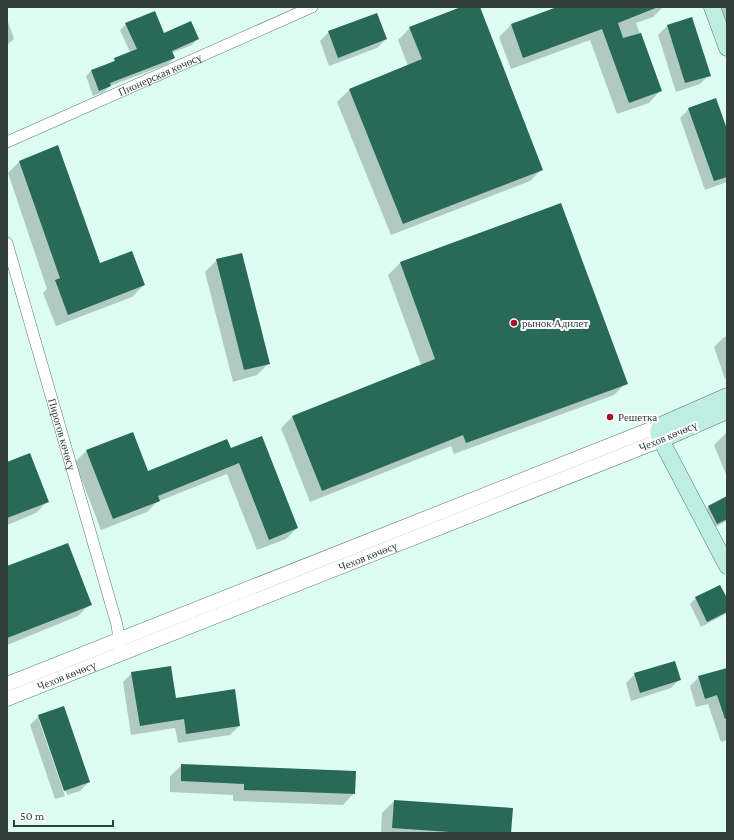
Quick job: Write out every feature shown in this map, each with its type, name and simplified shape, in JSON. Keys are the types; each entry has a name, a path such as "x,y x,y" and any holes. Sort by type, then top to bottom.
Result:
{"main road":[{"path":"712,7 727,48"},
{"path":"727,396 661,432 727,566"},
{"name":"Чехов көчөсү","path":"661,432 727,411"}],"street":[{"name":"Пионерская көчөсү","path":"7,142 312,7"},
{"name":"Пирогов көчөсү","path":"7,243 122,644"},
{"name":"Чехов көчөсү","path":"7,684 122,644 661,432"},
{"path":"117,625 120,630 128,633 122,644"},
{"name":"Чехов көчөсү","path":"7,699 122,644"}],"building":[{"path":"461,7 480,7 543,170 403,224 349,89 422,59 409,27"},
{"path":"557,7 658,7 618,23 623,38 641,33 662,91 629,103 602,29 523,58 511,24"},
{"path":"155,11 164,33 191,21 199,39 172,51 175,58 110,83 111,86 99,91 91,70 115,61 114,58 137,49 125,23"},
{"path":"377,13 387,39 338,58 328,31"},
{"path":"692,17 711,76 685,83 667,25"},
{"path":"716,98 727,129 727,177 714,181 688,108"},
{"path":"58,145 100,263 132,251 145,285 68,315 55,280 60,278 19,161"},
{"name":"рынок Адилет","path":"561,203 628,384 466,443 463,435 322,491 292,416 435,359 400,262"},
{"path":"242,253 270,364 244,370 216,259"},
{"path":"133,432 148,471 227,439 231,448 262,436 298,528 269,540 239,463 158,496 160,501 113,519 86,450"},
{"path":"30,453 49,502 7,518 7,462"},
{"path":"727,496 727,519 717,524 708,506"},
{"path":"68,543 92,605 7,638 7,566"},
{"path":"720,585 727,598 727,612 707,622 695,597"},
{"path":"675,661 681,680 640,693 634,673"},
{"path":"171,666 176,698 235,689 240,726 186,734 184,719 140,726 131,672"},
{"path":"727,668 727,718 725,719 717,695 705,699 698,676"},
{"path":"64,706 90,782 64,791 38,715"},
{"path":"181,764 356,771 355,794 244,790 244,784 181,781"},
{"path":"394,800 513,808 511,833 465,833 392,828"}],"place":[{"name":"рынок Адилет","path":"514,323"},
{"name":"Решетка","path":"610,417"}]}
